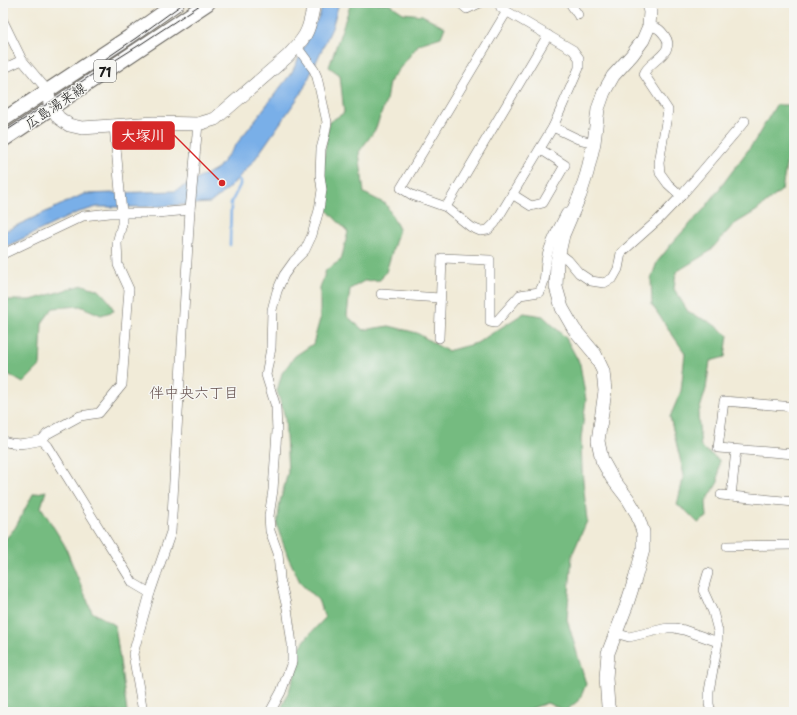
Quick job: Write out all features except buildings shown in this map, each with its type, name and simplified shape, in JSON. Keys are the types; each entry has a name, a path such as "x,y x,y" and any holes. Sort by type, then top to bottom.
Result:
{"main road":[{"name":"広島湯来線","path":"3,120 129,37 177,3"},
{"name":"広島湯来線","path":"3,140 208,3"}],"street":[{"path":"3,21 22,60 47,90 51,107 59,118 69,125 82,128 154,123 198,124 214,119 298,49 308,30 314,3"},
{"path":"460,3 467,9 480,3"},
{"path":"498,3 501,8 573,50 579,58 579,68 553,127 540,149 495,223 488,230 480,231 471,227 446,207 412,194 401,188 506,11"},
{"path":"570,3 578,15"},
{"path":"610,712 608,706 606,678 608,653 626,607 637,572 643,550 643,532 637,514 612,478 602,460 598,441 605,390 603,371 595,354 574,329 562,308 556,287 557,262 563,235 580,195 594,143 598,109 604,92 614,76 632,56 643,40 649,26 650,12 648,3"},
{"path":"649,26 658,28 666,38 667,45 664,53 646,70 644,74 668,110 659,163 660,173 668,184 681,196"},
{"path":"446,207 548,35"},
{"path":"270,712 281,692 292,662 292,644 287,608 280,579 278,553 270,531 269,516 273,490 277,431 276,407 266,375 271,348 272,310 277,291 284,275 294,261 305,250 312,235 319,210 322,190 320,176 321,149 327,122 317,77 314,70 298,49"},
{"path":"3,69 22,60"},
{"path":"559,253 568,260 579,273 591,281 604,283 613,278 618,269 621,252 658,220 681,196 745,121"},
{"path":"143,712 133,654 150,593 171,532 190,207 198,124"},
{"path":"3,441 7,443 25,444 42,440 48,434 80,416 99,413 122,385 129,289 118,265 117,243 122,224 122,211 114,126"},
{"path":"553,127 578,139 594,143"},
{"path":"512,194 531,206 543,203 565,164 540,149"},
{"path":"3,254 84,216 122,211 157,213 190,207"},
{"path":"439,338 442,258 490,260 490,322 495,323 520,295 539,292 543,286 547,256 554,236 566,213 573,214"},
{"path":"381,294 440,298"},
{"path":"794,407 724,401 718,448 794,454"},
{"path":"42,440 48,446 133,583 150,593"},
{"path":"732,496 736,450"},
{"path":"721,495 794,502"},
{"path":"727,546 794,545"},
{"path":"708,573 704,590 713,612 718,631 718,642 709,691 709,704 711,712"},
{"path":"615,634 629,637 667,628 674,628 718,642"}],"green space":[{"path":"351,3 388,3 403,13 422,15 445,27 441,37 419,44 389,82 386,101 375,130 359,152 364,193 386,204 399,229 386,272 380,280 364,281 350,289 347,316 363,330 389,326 417,333 447,351 477,343 524,313 543,316 566,338 580,364 586,400 581,439 582,470 587,521 572,555 567,619 586,684 580,699 566,711 547,703 521,712 280,712 294,678 298,650 308,636 325,618 318,600 301,584 288,557 277,526 280,502 288,472 285,417 277,391 282,373 295,356 313,344 320,319 320,288 326,270 341,260 348,232 324,207 325,193 322,169 329,122 344,113 340,75 329,67"},
{"path":"776,105 794,105 794,150 787,160 782,190 756,211 733,225 709,252 676,272 674,289 689,313 710,322 728,335 725,357 710,361 706,389 698,415 701,447 719,460 718,482 706,502 707,517 698,523 685,510 677,505 684,475 670,417 681,391 685,353 652,305 651,279 657,262 674,241 705,208 754,142"},
{"path":"83,285 99,290 109,301 114,311 101,315 80,306 53,308 42,323 40,366 23,383 3,371 3,300 31,300"},
{"path":"46,491 41,507 64,544 92,612 115,625 127,712 3,712 3,542 15,528 33,494"}],"water":[{"path":"323,3 339,3 332,28 302,92 253,162 228,189 210,203 146,207 97,207 76,213 3,248 3,232 84,194 175,191 218,168 292,72 320,14"}],"waterway":[{"path":"230,245 231,203 240,185 240,182 236,176"}],"tram line":[{"path":"95,66 184,3"},
{"path":"3,133 203,3"}],"place":[{"name":"大塚川","path":"222,183"}],"district":[{"name":"伴中央六丁目","path":"194,391"}]}
